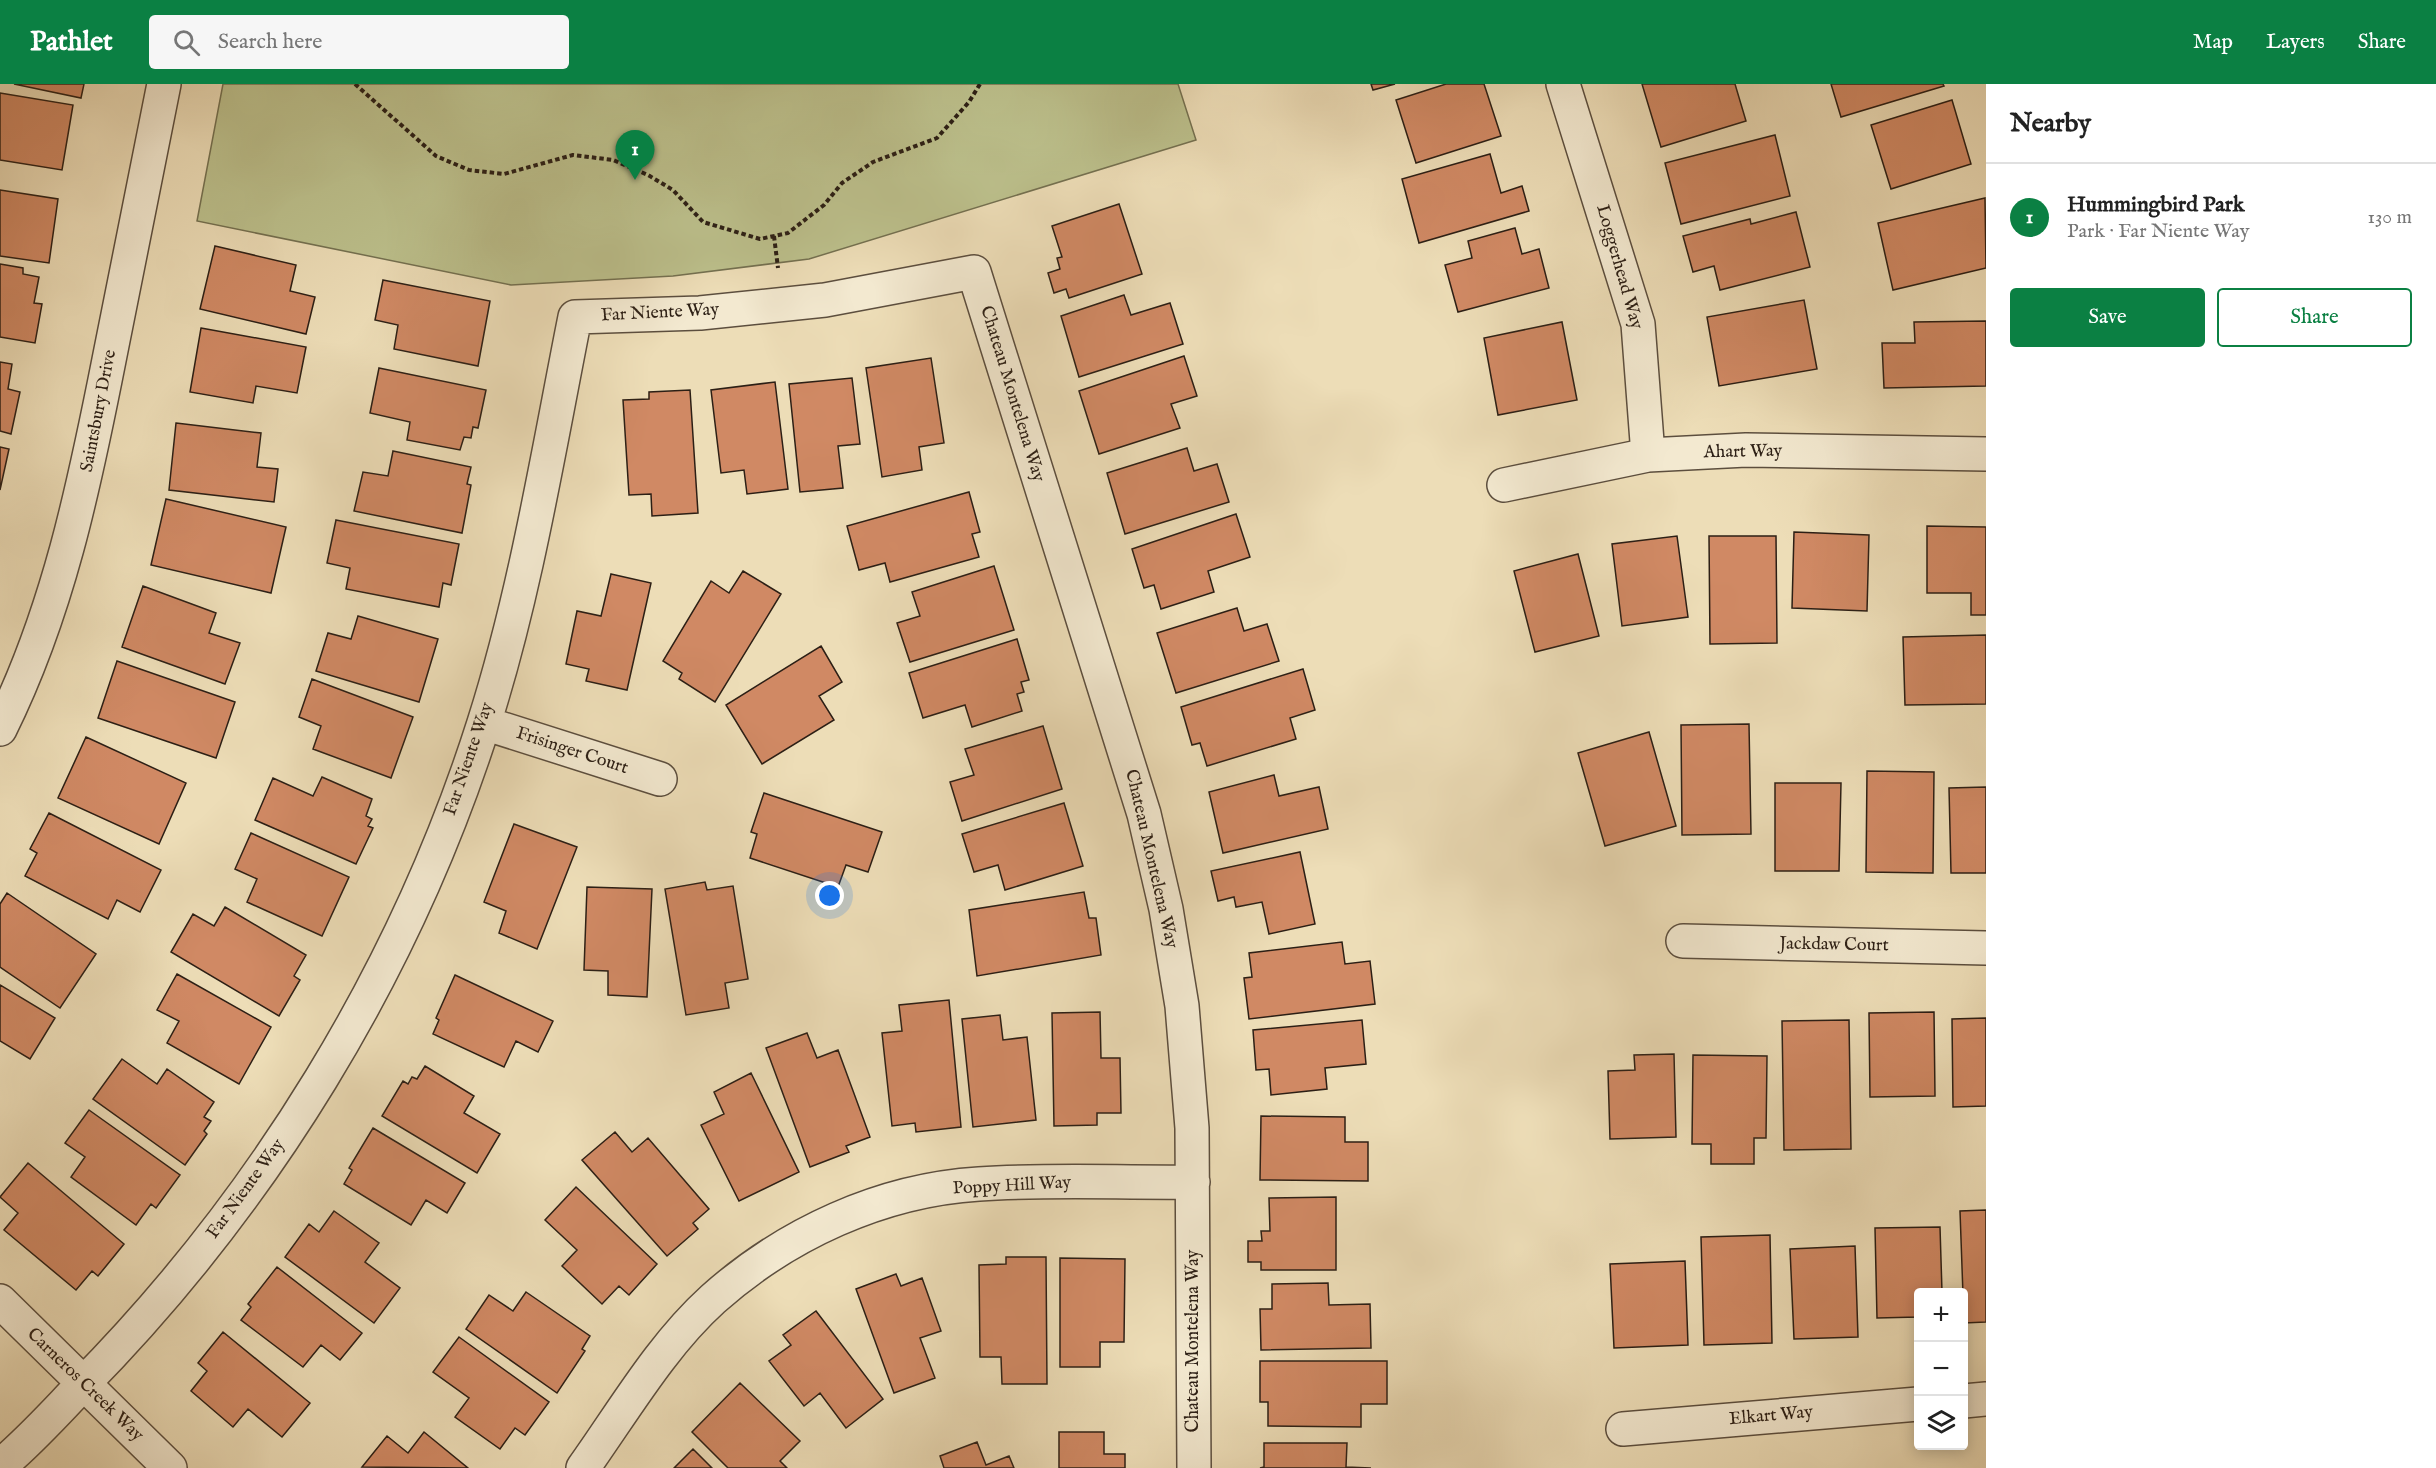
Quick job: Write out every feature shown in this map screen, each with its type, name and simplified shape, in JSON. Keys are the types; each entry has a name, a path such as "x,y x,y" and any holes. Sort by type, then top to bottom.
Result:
{"street":[{"name":"Saintsbury Drive","path":"0,729 16,696 55,596 83,492 164,84"},
{"name":"Loggerhead Way","path":"1563,84 1638,324 1648,455"},
{"name":"Far Niente Way","path":"0,1466 84,1383 183,1276 254,1183 318,1085 375,983 432,860 484,723 525,571 575,317 700,313 825,300 974,272"},
{"name":"Chateau Montelena Way","path":"974,272 1144,814 1166,909 1182,1006 1192,1128 1194,1468"},
{"name":"Ahart Way","path":"1504,485 1648,455 1746,450 1986,454"},
{"name":"Frisinger Court","path":"484,723 660,779"},
{"name":"Jackdaw Court","path":"1683,941 1986,948"},
{"name":"Poppy Hill Way","path":"583,1468 667,1351 712,1300 766,1258 812,1231 860,1210 911,1194 979,1184 1193,1182"},
{"name":"Carneros Creek Way","path":"0,1301 170,1468"},
{"path":"1968,1401 1986,1399"},
{"name":"Elkart Way","path":"1623,1428 1914,1404"}],"path":[{"path":"356,84 436,156 469,170 504,174 573,155 613,160 648,175 673,190 703,222 760,238 788,232 824,205 842,183 873,162 937,138 969,102 980,84"},
{"path":"774,236 778,270"}],"green space":[{"path":"223,84 1178,84 1196,140 809,259 673,276 511,285 197,221"}],"building":[{"path":"14,84 84,84 81,98"},
{"path":"1371,84 1395,84 1373,90"},
{"path":"1446,84 1484,84 1501,136 1416,163 1396,100"},
{"path":"1642,84 1735,84 1746,121 1661,147"},
{"path":"1831,84 1943,84 1944,86 1841,117"},
{"path":"0,93 73,105 62,170 0,160"},
{"path":"1952,100 1971,164 1891,189 1871,125"},
{"path":"1775,135 1790,196 1681,224 1665,163"},
{"path":"1490,154 1501,193 1522,186 1529,211 1419,243 1402,179"},
{"path":"0,190 58,199 49,263 0,256"},
{"path":"1985,198 1986,268 1893,290 1878,223"},
{"path":"1119,204 1142,274 1069,298 1066,289 1054,293 1048,273 1060,269 1057,258 1062,257 1052,226"},
{"path":"1796,212 1810,267 1720,290 1714,266 1693,272 1683,236 1750,219 1751,224"},
{"path":"1515,228 1522,254 1539,249 1549,288 1458,312 1445,265 1472,258 1468,241"},
{"path":"215,246 296,265 290,291 315,297 306,334 200,309"},
{"path":"0,264 23,268 23,274 39,277 34,303 42,304 35,343 0,337"},
{"path":"383,280 490,301 478,366 394,349 398,325 375,320"},
{"path":"1124,295 1131,315 1170,303 1183,344 1079,377 1061,316"},
{"path":"1804,300 1817,369 1719,386 1707,317"},
{"path":"1986,321 1986,386 1884,388 1882,343 1915,343 1914,322"},
{"path":"1562,322 1577,400 1498,415 1484,338"},
{"path":"201,328 306,347 297,393 256,386 253,403 190,392"},
{"path":"1184,356 1197,396 1171,404 1180,428 1099,454 1079,391"},
{"path":"931,358 944,443 919,447 922,470 882,477 866,368"},
{"path":"0,362 12,364 8,389 20,392 11,434 0,431"},
{"path":"379,368 486,390 478,428 473,427 471,438 464,437 460,450 407,440 410,422 370,413"},
{"path":"852,378 860,444 838,446 843,488 800,492 789,384"},
{"path":"775,382 788,489 747,494 744,470 721,473 711,390"},
{"path":"690,390 698,513 652,516 651,494 629,495 623,400 649,399 649,392"},
{"path":"176,423 261,433 257,467 278,469 274,502 169,490"},
{"path":"0,447 9,449 0,490"},
{"path":"1187,448 1194,471 1217,464 1229,502 1125,534 1107,473"},
{"path":"393,451 471,467 467,484 471,485 462,533 354,511 363,472 388,476"},
{"path":"969,492 980,532 972,534 979,557 890,582 885,563 859,570 847,526"},
{"path":"166,499 286,527 271,593 151,565"},
{"path":"1236,514 1250,557 1208,571 1214,592 1161,609 1154,585 1144,588 1132,549"},
{"path":"336,520 459,544 451,585 443,583 439,607 346,589 350,568 327,563"},
{"path":"1927,526 1986,527 1986,615 1971,615 1971,593 1927,593"},
{"path":"1794,532 1869,535 1867,611 1792,608"},
{"path":"1677,536 1688,617 1622,626 1612,544"},
{"path":"1709,536 1776,536 1777,643 1710,644"},
{"path":"1578,554 1599,636 1535,652 1514,571"},
{"path":"994,566 1014,630 910,662 897,623 920,616 912,592"},
{"path":"743,571 781,594 715,702 679,679 682,673 663,661 711,581 729,593"},
{"path":"611,574 651,583 627,690 586,681 589,669 566,664 577,611 601,616"},
{"path":"143,586 216,613 209,633 240,643 225,684 122,647"},
{"path":"1237,608 1244,631 1267,624 1279,661 1176,693 1157,633"},
{"path":"358,616 438,639 419,702 316,671 328,633 351,639"},
{"path":"1986,635 1986,704 1905,705 1903,637"},
{"path":"1017,639 1029,680 1021,682 1024,692 1017,694 1022,711 972,727 965,705 923,718 909,673"},
{"path":"821,646 842,682 819,696 834,720 762,764 726,705"},
{"path":"117,661 235,702 216,758 98,718"},
{"path":"1303,669 1315,710 1290,718 1296,739 1207,766 1200,743 1192,745 1181,707"},
{"path":"312,679 413,717 391,778 313,749 321,726 299,717"},
{"path":"1749,724 1751,834 1682,835 1681,725"},
{"path":"1043,726 1062,789 962,821 950,782 974,775 965,749"},
{"path":"1649,732 1676,826 1605,846 1578,753"},
{"path":"86,737 186,783 159,844 58,798"},
{"path":"1867,771 1934,772 1933,873 1866,872"},
{"path":"1274,775 1279,796 1319,787 1328,829 1223,853 1209,792"},
{"path":"322,777 372,799 366,816 372,819 368,826 373,828 356,864 255,820 273,778 313,796"},
{"path":"1775,783 1841,783 1839,871 1775,871"},
{"path":"1986,787 1986,873 1951,873 1949,788"},
{"path":"764,793 882,832 868,872 846,865 838,887 750,858 757,834 751,832"},
{"path":"1064,803 1083,866 1005,890 998,865 974,872 962,834"},
{"path":"49,813 161,870 140,912 117,900 108,919 25,876 37,853 30,849"},
{"path":"514,824 577,847 537,949 499,933 506,911 484,902"},
{"path":"251,833 349,877 322,936 247,902 257,879 235,869"},
{"path":"1300,852 1315,924 1269,934 1262,902 1236,907 1234,897 1218,901 1211,871"},
{"path":"705,882 707,890 733,886 748,979 725,983 729,1008 686,1015 665,889"},
{"path":"587,887 652,889 647,997 608,995 608,971 584,970"},
{"path":"1084,892 1089,918 1096,918 1101,955 977,976 969,910"},
{"path":"7,893 96,954 60,1008 0,967 0,904"},
{"path":"225,907 306,955 294,976 300,980 279,1016 171,952 193,914 214,926"},
{"path":"1342,942 1345,964 1370,961 1375,1004 1249,1019 1244,978 1252,977 1249,953"},
{"path":"177,974 271,1027 239,1084 167,1043 179,1021 157,1010"},
{"path":"455,975 553,1021 538,1052 516,1041 504,1067 433,1034 439,1020 436,1018"},
{"path":"0,985 55,1018 30,1059 0,1041"},
{"path":"949,1000 961,1127 916,1132 915,1123 892,1126 882,1033 902,1031 899,1005"},
{"path":"1100,1012 1101,1058 1120,1058 1121,1113 1097,1113 1097,1125 1054,1126 1052,1013"},
{"path":"1934,1012 1935,1096 1870,1097 1869,1013"},
{"path":"1000,1015 1003,1040 1027,1037 1036,1120 973,1127 962,1019"},
{"path":"1986,1018 1986,1106 1953,1107 1952,1019"},
{"path":"1362,1020 1366,1064 1325,1068 1327,1089 1271,1095 1269,1069 1256,1070 1253,1030"},
{"path":"1849,1020 1851,1149 1784,1150 1782,1021"},
{"path":"807,1033 817,1058 838,1050 870,1137 846,1146 849,1152 810,1167 766,1048"},
{"path":"1674,1054 1676,1137 1610,1139 1608,1071 1635,1070 1634,1055"},
{"path":"1693,1055 1767,1056 1766,1138 1754,1138 1754,1164 1711,1164 1711,1144 1692,1144"},
{"path":"122,1059 157,1084 167,1069 214,1102 204,1117 211,1121 204,1131 207,1134 185,1165 93,1099"},
{"path":"425,1066 474,1096 464,1113 500,1134 477,1173 382,1116 403,1081 408,1084 412,1077 417,1079"},
{"path":"751,1073 799,1172 739,1201 701,1125 724,1114 714,1092"},
{"path":"89,1110 180,1175 156,1208 151,1204 136,1225 71,1177 85,1157 65,1143"},
{"path":"1261,1116 1345,1117 1345,1142 1368,1142 1368,1181 1260,1180"},
{"path":"373,1128 465,1183 447,1213 426,1200 411,1225 344,1184 352,1170 349,1168"},
{"path":"615,1132 632,1152 648,1138 709,1209 693,1223 698,1229 667,1256 582,1160"},
{"path":"28,1163 124,1244 98,1276 92,1271 76,1290 4,1230 18,1213 0,1197"},
{"path":"576,1187 657,1264 629,1295 619,1286 602,1304 562,1266 577,1250 545,1220"},
{"path":"1336,1197 1336,1270 1261,1270 1261,1262 1248,1262 1248,1241 1262,1241 1261,1231 1270,1231 1269,1198"},
{"path":"1986,1210 1986,1322 1968,1323 1968,1288 1963,1288 1960,1211"},
{"path":"334,1211 379,1243 365,1262 400,1288 374,1323 285,1257 309,1224 319,1232"},
{"path":"1940,1227 1942,1288 1914,1288 1914,1317 1877,1318 1875,1228"},
{"path":"1770,1235 1772,1343 1704,1345 1701,1237"},
{"path":"1855,1246 1858,1337 1794,1339 1790,1249"},
{"path":"1006,1257 1046,1257 1047,1384 1002,1384 1001,1357 980,1357 979,1265 1006,1264"},
{"path":"1060,1258 1125,1259 1124,1342 1100,1342 1100,1367 1060,1367"},
{"path":"1685,1261 1688,1345 1614,1348 1610,1264"},
{"path":"277,1267 362,1333 340,1360 321,1345 303,1367 241,1320 251,1307 248,1304"},
{"path":"896,1274 901,1286 922,1278 941,1331 920,1338 935,1378 894,1393 856,1289"},
{"path":"1328,1283 1329,1305 1370,1304 1371,1348 1261,1350 1260,1309 1272,1309 1272,1284"},
{"path":"526,1292 590,1336 582,1349 585,1351 557,1393 466,1329 489,1295 513,1311"},
{"path":"816,1311 883,1399 846,1428 820,1393 804,1406 769,1361 791,1345 783,1335"},
{"path":"223,1332 310,1403 282,1437 248,1409 233,1427 191,1391 207,1371 198,1363"},
{"path":"459,1337 549,1402 525,1435 515,1428 500,1449 455,1417 469,1398 433,1372"},
{"path":"1260,1361 1387,1361 1387,1404 1361,1404 1361,1427 1268,1426 1268,1402 1260,1402"},
{"path":"740,1383 800,1441 780,1461 787,1468 728,1468 692,1432"},
{"path":"424,1432 468,1468 362,1467 387,1436 408,1453"},
{"path":"1059,1432 1104,1432 1104,1454 1125,1454 1125,1468 1059,1468"},
{"path":"977,1442 986,1465 1009,1456 1014,1468 944,1468 940,1456"},
{"path":"1264,1443 1347,1443 1346,1467 1371,1468 1260,1468 1264,1467"},
{"path":"693,1449 712,1468 674,1468"}],"place":[{"name":"Hummingbird Park","path":"635,180"}]}
